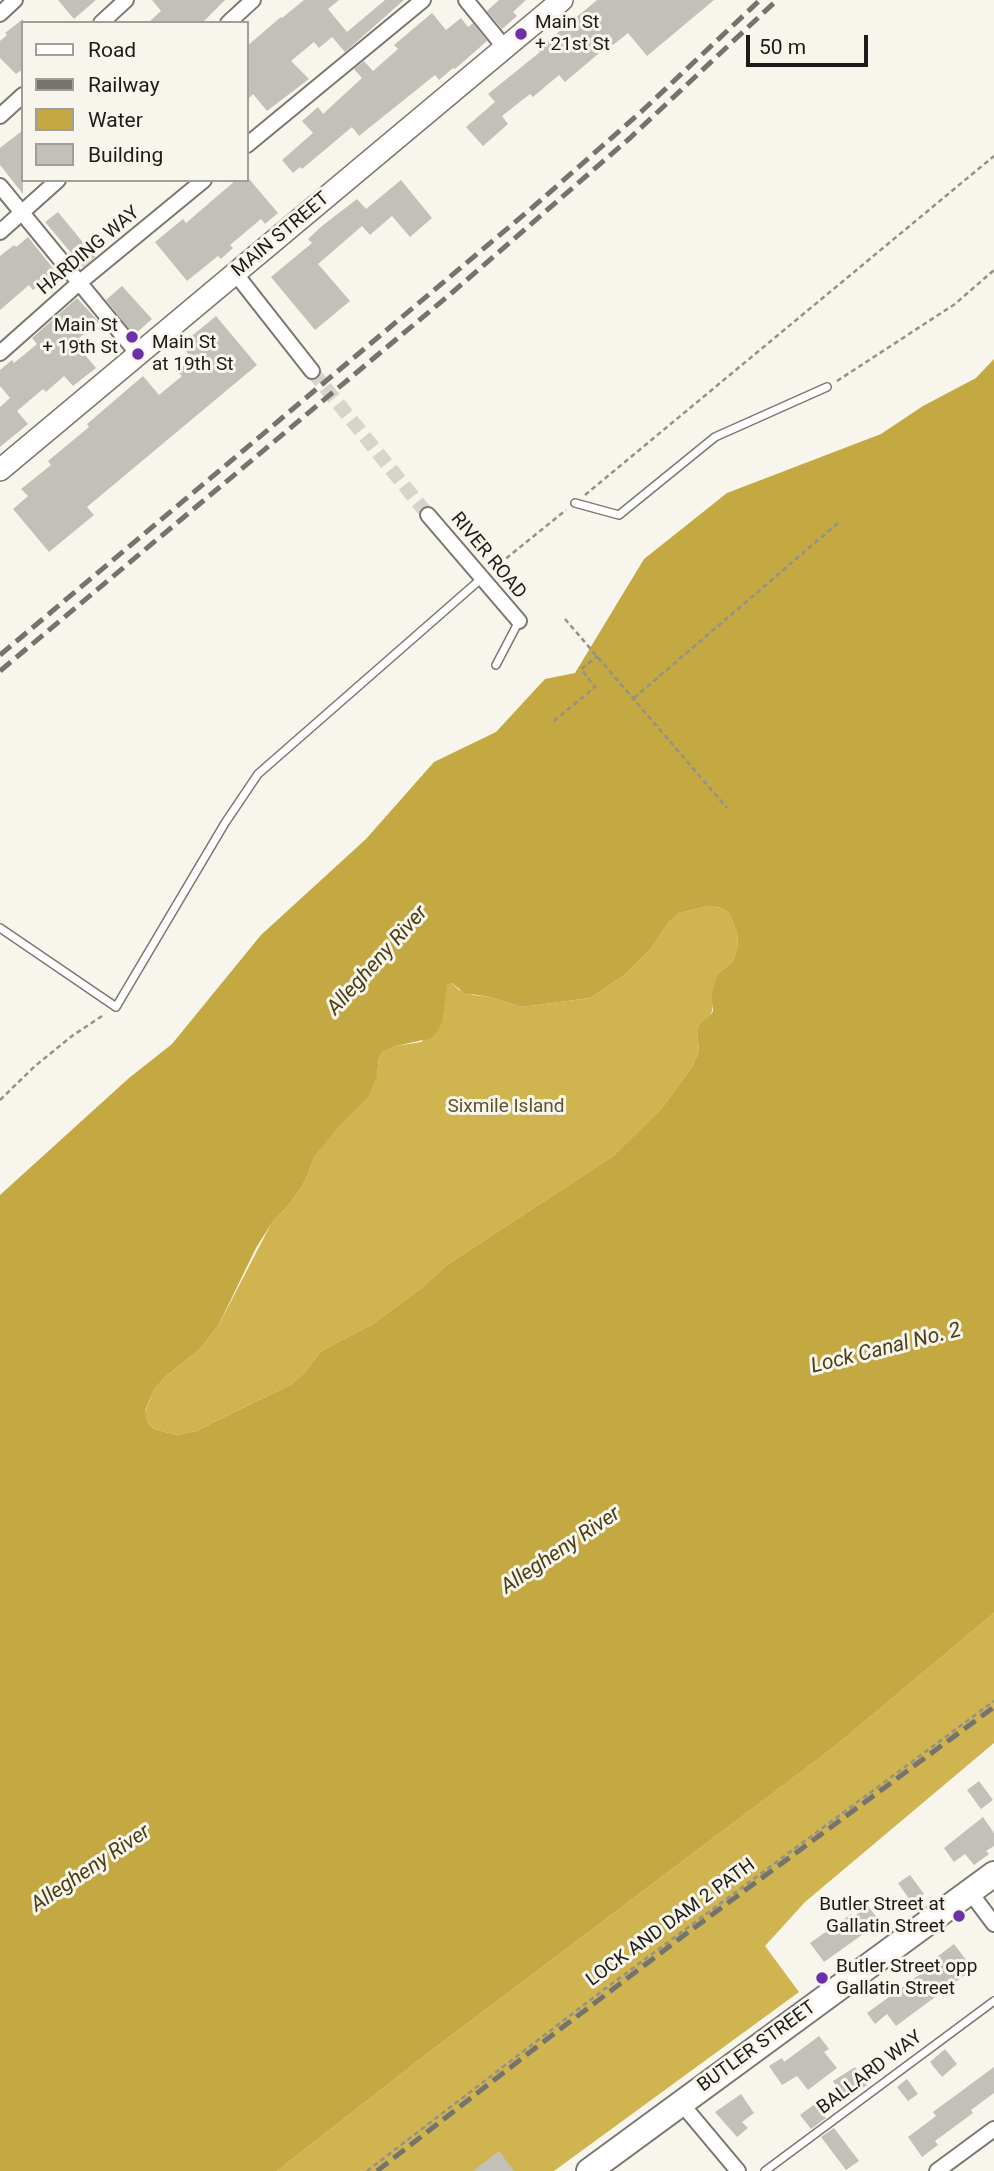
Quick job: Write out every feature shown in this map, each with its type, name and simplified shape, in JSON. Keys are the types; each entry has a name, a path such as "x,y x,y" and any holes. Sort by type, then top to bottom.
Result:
{"highway":[{"name":"BUTLER STREET","path":"589,2171 994,1874"}],"main road":[{"name":"MAIN STREET","path":"0,470 562,0"}],"street":[{"path":"0,14 15,0"},
{"path":"103,21 126,0"},
{"path":"248,144 423,0"},
{"path":"466,0 505,48"},
{"path":"230,21 247,2"},
{"path":"0,116 21,97"},
{"path":"0,232 56,182"},
{"name":"HARDING WAY","path":"0,353 80,282 202,182"},
{"path":"0,186 138,354"},
{"path":"235,273 312,371"},
{"name":"RIVER ROAD","path":"428,515 519,621"},
{"path":"970,1892 994,1924"},
{"path":"681,2103 738,2171"},
{"path":"937,2171 994,2129"}],"lane":[{"path":"575,503 619,515 715,437 827,387"},
{"path":"0,928 116,1007 225,823 258,774 482,578"},
{"path":"496,665 519,621"},
{"name":"BALLARD WAY","path":"765,2171 994,2001"}],"path":[{"path":"482,578 994,156"},
{"path":"827,387 955,304 994,270"},
{"path":"634,698 838,523"},
{"path":"565,619 727,808"},
{"path":"554,721 595,687 581,669 598,656"},
{"path":"0,1100 35,1066 72,1036 116,1007"},
{"name":"LOCK AND DAM 2 PATH","path":"367,2171 602,1991 994,1702"}],"green space":[{"name":"Sixmile Island","path":"709,906 722,908 729,913 737,932 738,945 733,961 718,974 711,1016 699,1024 699,1051 692,1067 662,1108 613,1156 447,1265 419,1290 371,1325 321,1351 292,1384 196,1431 177,1435 154,1429 148,1423 145,1412 154,1390 165,1377 200,1349 218,1326 271,1224 292,1201 305,1181 315,1156 377,1075 379,1057 396,1046 421,1042 443,1020 446,985 452,983 459,990 473,995 490,997 522,1007 590,998 626,974 649,951 669,922 679,913"},
{"path":"994,1613 994,1743 805,1902 765,1946 799,1992 554,2171 277,2171 428,2053 834,1747"}],"water":[{"path":"994,359 994,1613 834,1747 428,2053 277,2171 0,2171 0,1195 129,1078 172,1044 261,935 366,839 434,762 496,732 545,679 575,673 644,559 727,493 881,434 923,406 976,378","holes":["709,906 722,908 729,913 737,932 738,945 733,961 718,974 712,994 713,1011 699,1024 699,1051 692,1067 662,1108 613,1156 447,1265 419,1290 371,1325 321,1351 292,1384 196,1431 177,1435 154,1429 148,1423 145,1411 154,1390 165,1377 200,1349 218,1326 256,1248 305,1181 315,1156 339,1126 368,1097 377,1075 379,1057 396,1046 432,1038 438,1030 443,1020 447,985 452,983 464,993 490,997 522,1007 590,998 626,974 649,951 669,922 679,913"]}],"building":[{"path":"58,0 96,0 74,19"},
{"path":"152,0 225,0 204,21 150,21 161,11"},
{"path":"304,0 339,0 328,9 347,32 385,0 404,0 345,52 332,37 319,48 314,42 291,61 309,79 267,111 253,94 248,99 248,45"},
{"path":"499,0 526,0 513,12 517,16 502,29 487,11"},
{"path":"597,0 714,0 647,56 628,33 613,45 611,43 565,82 559,75 533,97 530,94 502,116 508,124 483,146 466,127 495,102 488,94 540,52 537,50"},
{"path":"432,13 446,30 461,18 468,27 473,23 487,41 439,80 435,75 359,136 352,127 302,169 300,167 293,173 282,160 313,133 302,121 318,107 323,114 362,78 354,69 364,61 373,71 398,49 394,45"},
{"path":"23,19 21,70 16,74 0,58 0,41 7,35 5,33"},
{"path":"21,132 23,194 0,165 0,148"},
{"path":"248,180 278,213 265,224 261,219 230,245 233,248 221,259 218,256 187,281 155,242 183,219 186,223 234,182"},
{"path":"401,180 432,218 410,237 392,216 370,235 362,226 318,264 350,301 315,330 271,277 312,243 308,239 322,226 357,199 366,209"},
{"path":"58,212 95,257 83,267 45,222"},
{"path":"28,237 56,272 33,290 29,285 0,310 0,256"},
{"path":"122,286 152,319 134,335 106,300"},
{"path":"77,298 99,322 74,342 96,368 73,386 64,376 46,392 43,389 17,411 28,424 0,447 0,407 10,398 0,386 0,370 12,360 14,363 37,344 32,338"},
{"path":"216,316 257,365 87,507 94,515 49,552 13,509 28,496 21,489 51,465 48,461 89,427 87,424 143,376 159,395 182,376 177,371 192,359 181,345"},
{"path":"979,1781 993,1800 981,1809 967,1790"},
{"path":"983,1817 994,1833 994,1846 986,1851 989,1854 974,1865 965,1854 954,1862 944,1848"},
{"path":"910,1875 924,1894 912,1903 898,1883"},
{"path":"868,1906 880,1922 824,1962 810,1943 851,1914 853,1917"},
{"path":"954,1944 973,1969 896,2026 887,2014 875,2024 867,2013 919,1975 917,1972"},
{"path":"819,2036 829,2049 824,2052 837,2068 808,2090 797,2076 782,2085 769,2066 782,2058 784,2062"},
{"path":"945,2049 957,2064 942,2077 930,2062"},
{"path":"855,2067 867,2085 845,2100 833,2081"},
{"path":"994,2067 994,2093 971,2110 973,2113 935,2141 938,2145 922,2157 908,2137 936,2116 933,2112"},
{"path":"907,2079 918,2094 908,2101 897,2087"},
{"path":"741,2094 754,2113 742,2122 748,2128 737,2137 715,2112"},
{"path":"816,2103 826,2118 811,2129 800,2115"},
{"path":"834,2128 859,2161 846,2170 821,2137"},
{"path":"499,2151 514,2171 473,2171"}],"tunnel":[{"path":"312,371 428,515"}],"railway":[{"path":"0,655 533,207 642,111 760,0"},
{"path":"0,671 454,291 630,138 777,0"},
{"path":"377,2171 683,1936 994,1707"}],"place":[{"name":"Main St + 21st St","path":"521,34"},
{"name":"Main St + 19th St","path":"132,337"},
{"name":"Main St at 19th St","path":"138,354"},
{"name":"Butler Street at Gallatin Street","path":"959,1916"},
{"name":"Butler Street opp Gallatin Street","path":"822,1978"}],"water label":[{"name":"Allegheny River","path":"378,961"},
{"name":"Lock Canal No. 2","path":"886,1349"},
{"name":"Allegheny River","path":"561,1551"},
{"name":"Allegheny River","path":"91,1869"}]}
